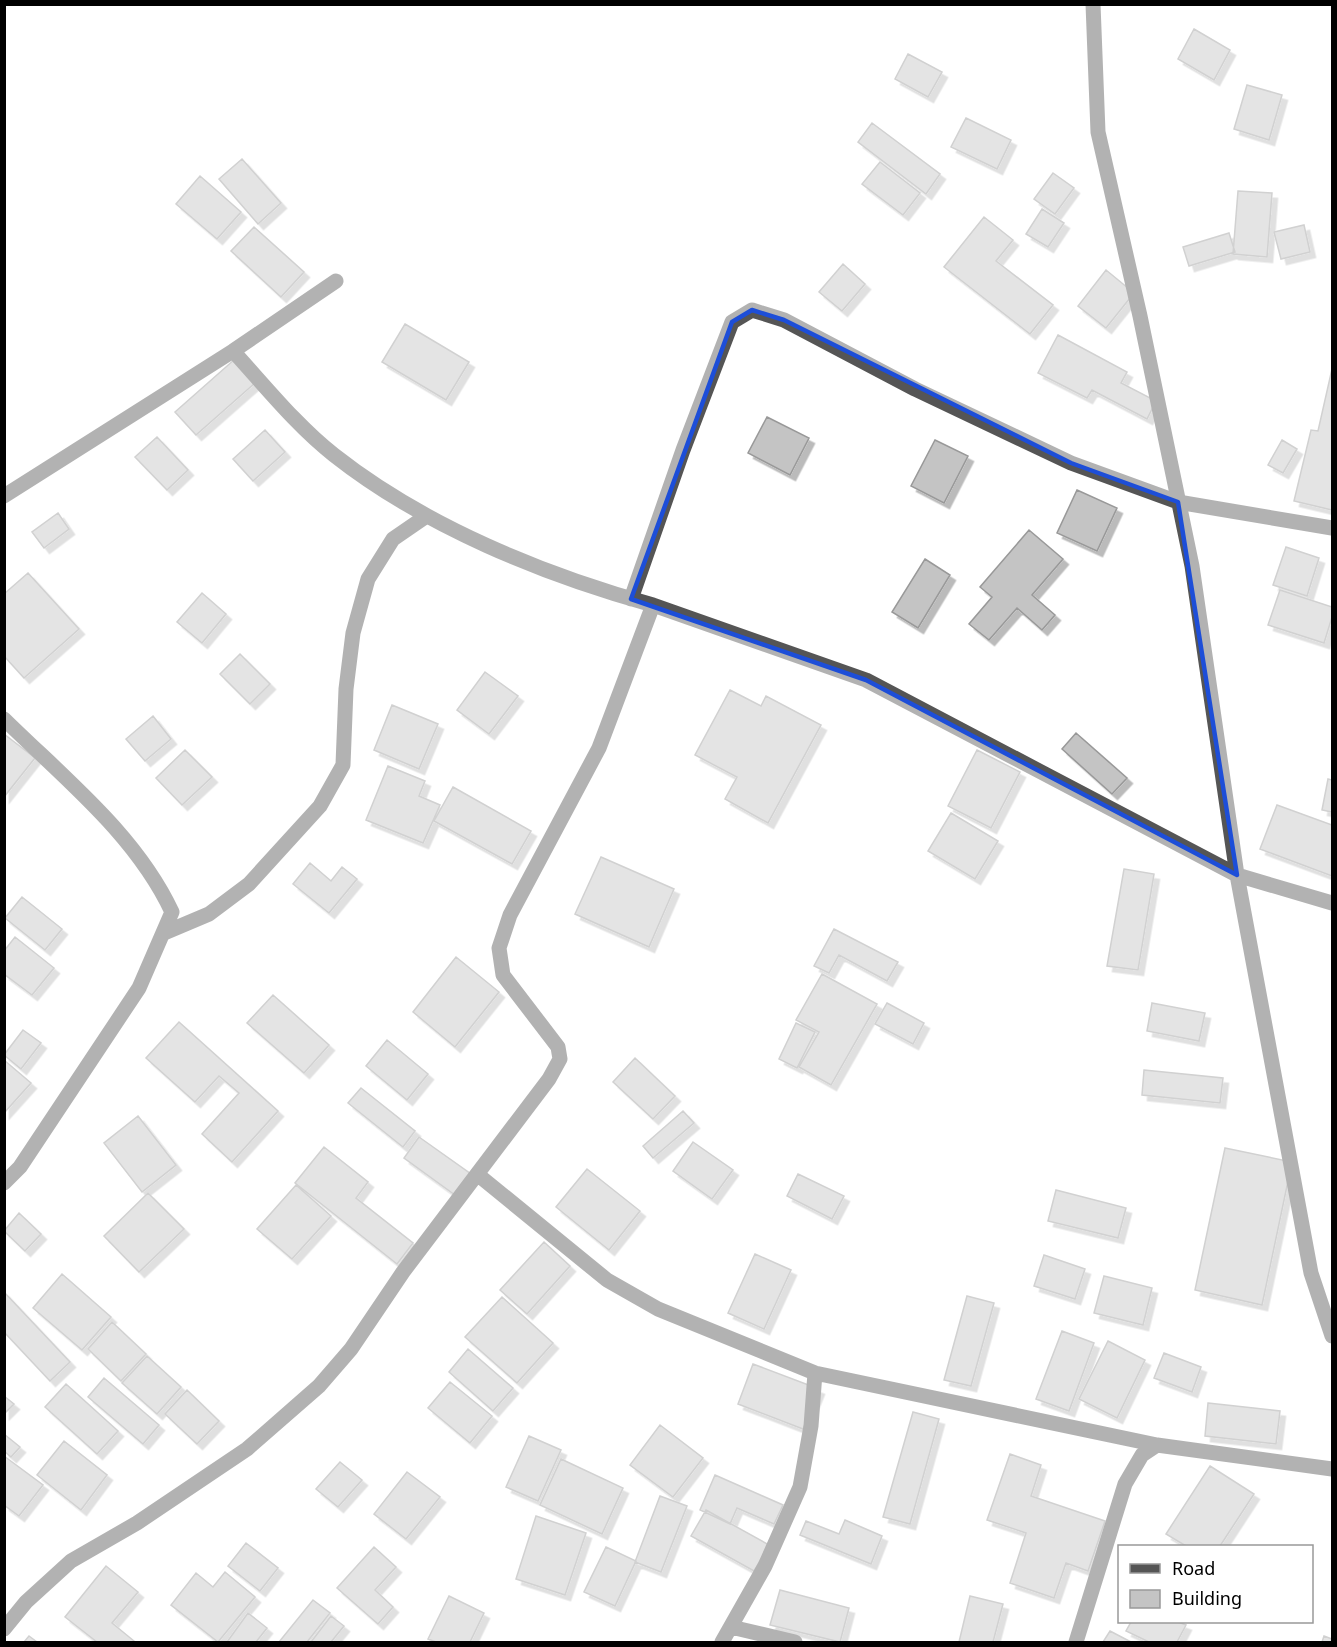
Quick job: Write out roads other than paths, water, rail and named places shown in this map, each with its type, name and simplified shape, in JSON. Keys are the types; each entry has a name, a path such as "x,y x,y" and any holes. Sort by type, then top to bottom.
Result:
{"street":[{"path":"1094,4 1098,132 1140,316 1193,577 1237,875 1311,1273 1332,1336"},
{"path":"4,496 233,351 336,281"},
{"path":"632,599 683,450 732,322 752,310 784,320 915,389 1071,463 1178,502 1332,528"},
{"path":"233,351 333,455 425,517 494,548 632,599 866,680 1237,875 1332,903"},
{"path":"164,933 209,914 249,884 320,806 343,765 346,689 353,633 368,579 393,539 425,517"},
{"path":"4,1629 26,1602 70,1561 137,1523 247,1449 319,1386 351,1349 403,1272 549,1079 560,1059 558,1047 503,975 500,948 510,915 599,748 653,605"},
{"path":"4,719 132,845 161,888 172,912 139,988 20,1167 4,1183"},
{"path":"477,1174 607,1280 658,1309 815,1373 1157,1445 1332,1469"},
{"path":"722,1642 765,1566 800,1487 811,1426 815,1373"},
{"path":"1076,1642 1125,1484 1142,1455 1157,1445"},
{"path":"731,1627 795,1642"}]}
